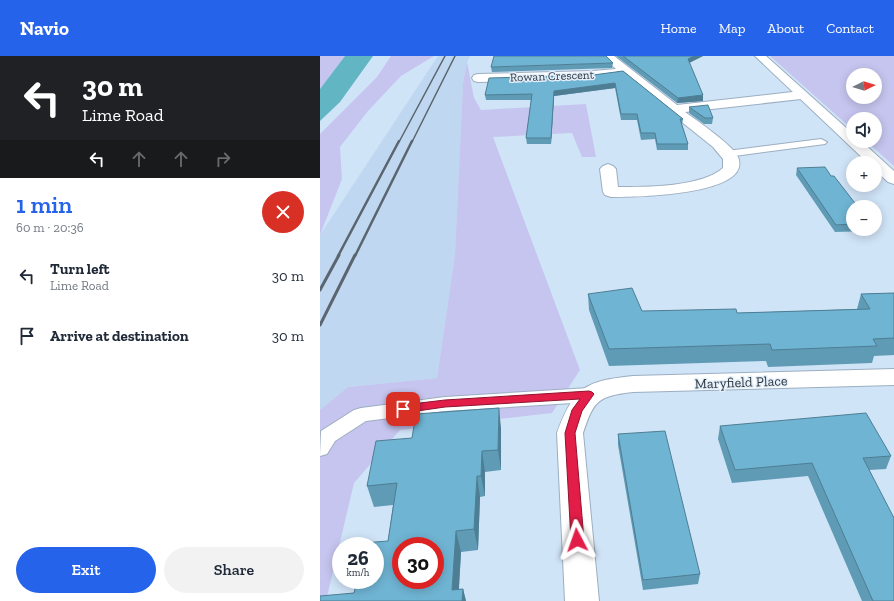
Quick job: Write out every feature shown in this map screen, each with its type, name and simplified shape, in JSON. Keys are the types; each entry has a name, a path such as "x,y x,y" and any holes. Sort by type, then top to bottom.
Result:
{"street":[{"name":"Rowan Crescent","path":"608,56 718,144 727,154"},
{"path":"760,56 894,179"},
{"name":"Rowan Crescent","path":"478,78 593,75 626,71"},
{"path":"673,108 801,94"},
{"path":"608,169 611,192 648,192 698,185 721,178 731,169 731,158 727,154"},
{"name":"Maryfield Place","path":"589,394 609,386 633,384 894,378"},
{"path":"582,601 570,433 577,410 589,394"}],"lane":[{"path":"727,154 821,142"},
{"path":"320,448 328,436 361,415 445,404 589,394"}],"shaded area":[{"path":"320,56 345,56 320,89"},
{"path":"345,56 373,56 340,102 320,121 320,89"},
{"path":"391,56 434,56 401,76 368,111 340,147 342,179 320,235 320,134 377,77"},
{"path":"438,56 470,56 467,62 463,83 455,254 437,378 348,387 320,410 320,235"},
{"path":"770,56 894,56 894,166 874,148 882,148 882,112 846,112 846,124"},
{"path":"467,62 474,98 481,110 586,104 596,157 582,157 572,133 493,137 580,370 552,413 400,430 354,483 341,537 332,537 332,576 326,601 320,601 320,410 348,387 437,378 455,254 463,83"}],"building":[{"path":"494,56 606,56 613,63 491,67"},
{"path":"623,56 694,56 688,59 703,95 678,98"},
{"path":"623,71 683,119 680,119 688,144 657,144 655,133 641,133 637,114 621,114 615,83 554,91 551,138 526,138 532,94 485,95 489,78 593,75"},
{"path":"708,105 713,118 705,118 689,107"},
{"path":"825,167 831,176 834,176 853,200 846,200 846,224 836,225 797,168"},
{"path":"632,288 642,311 736,309 737,313 870,309 861,294 894,293 894,338 873,339 877,346 772,350 770,344 609,349 588,294"},
{"path":"499,408 498,450 482,451 481,476 477,476 474,529 456,531 452,590 463,589 462,601 320,601 320,596 354,593 355,589 384,589 384,541 388,541 397,483 367,486 376,441 412,438 416,414"},
{"path":"866,413 891,456 863,458 894,518 894,601 873,601 812,463 735,470 720,426"},
{"path":"665,431 700,574 643,580 618,434"}],"railway":[{"path":"399,142 445,56"},
{"path":"412,142 455,56"},
{"path":"338,256 399,141"},
{"path":"355,256 412,141"},
{"path":"320,290 339,255"},
{"path":"320,325 355,255"}],"route":[{"path":"403,409 445,404 589,394 577,410 570,433 577,540"}]}
